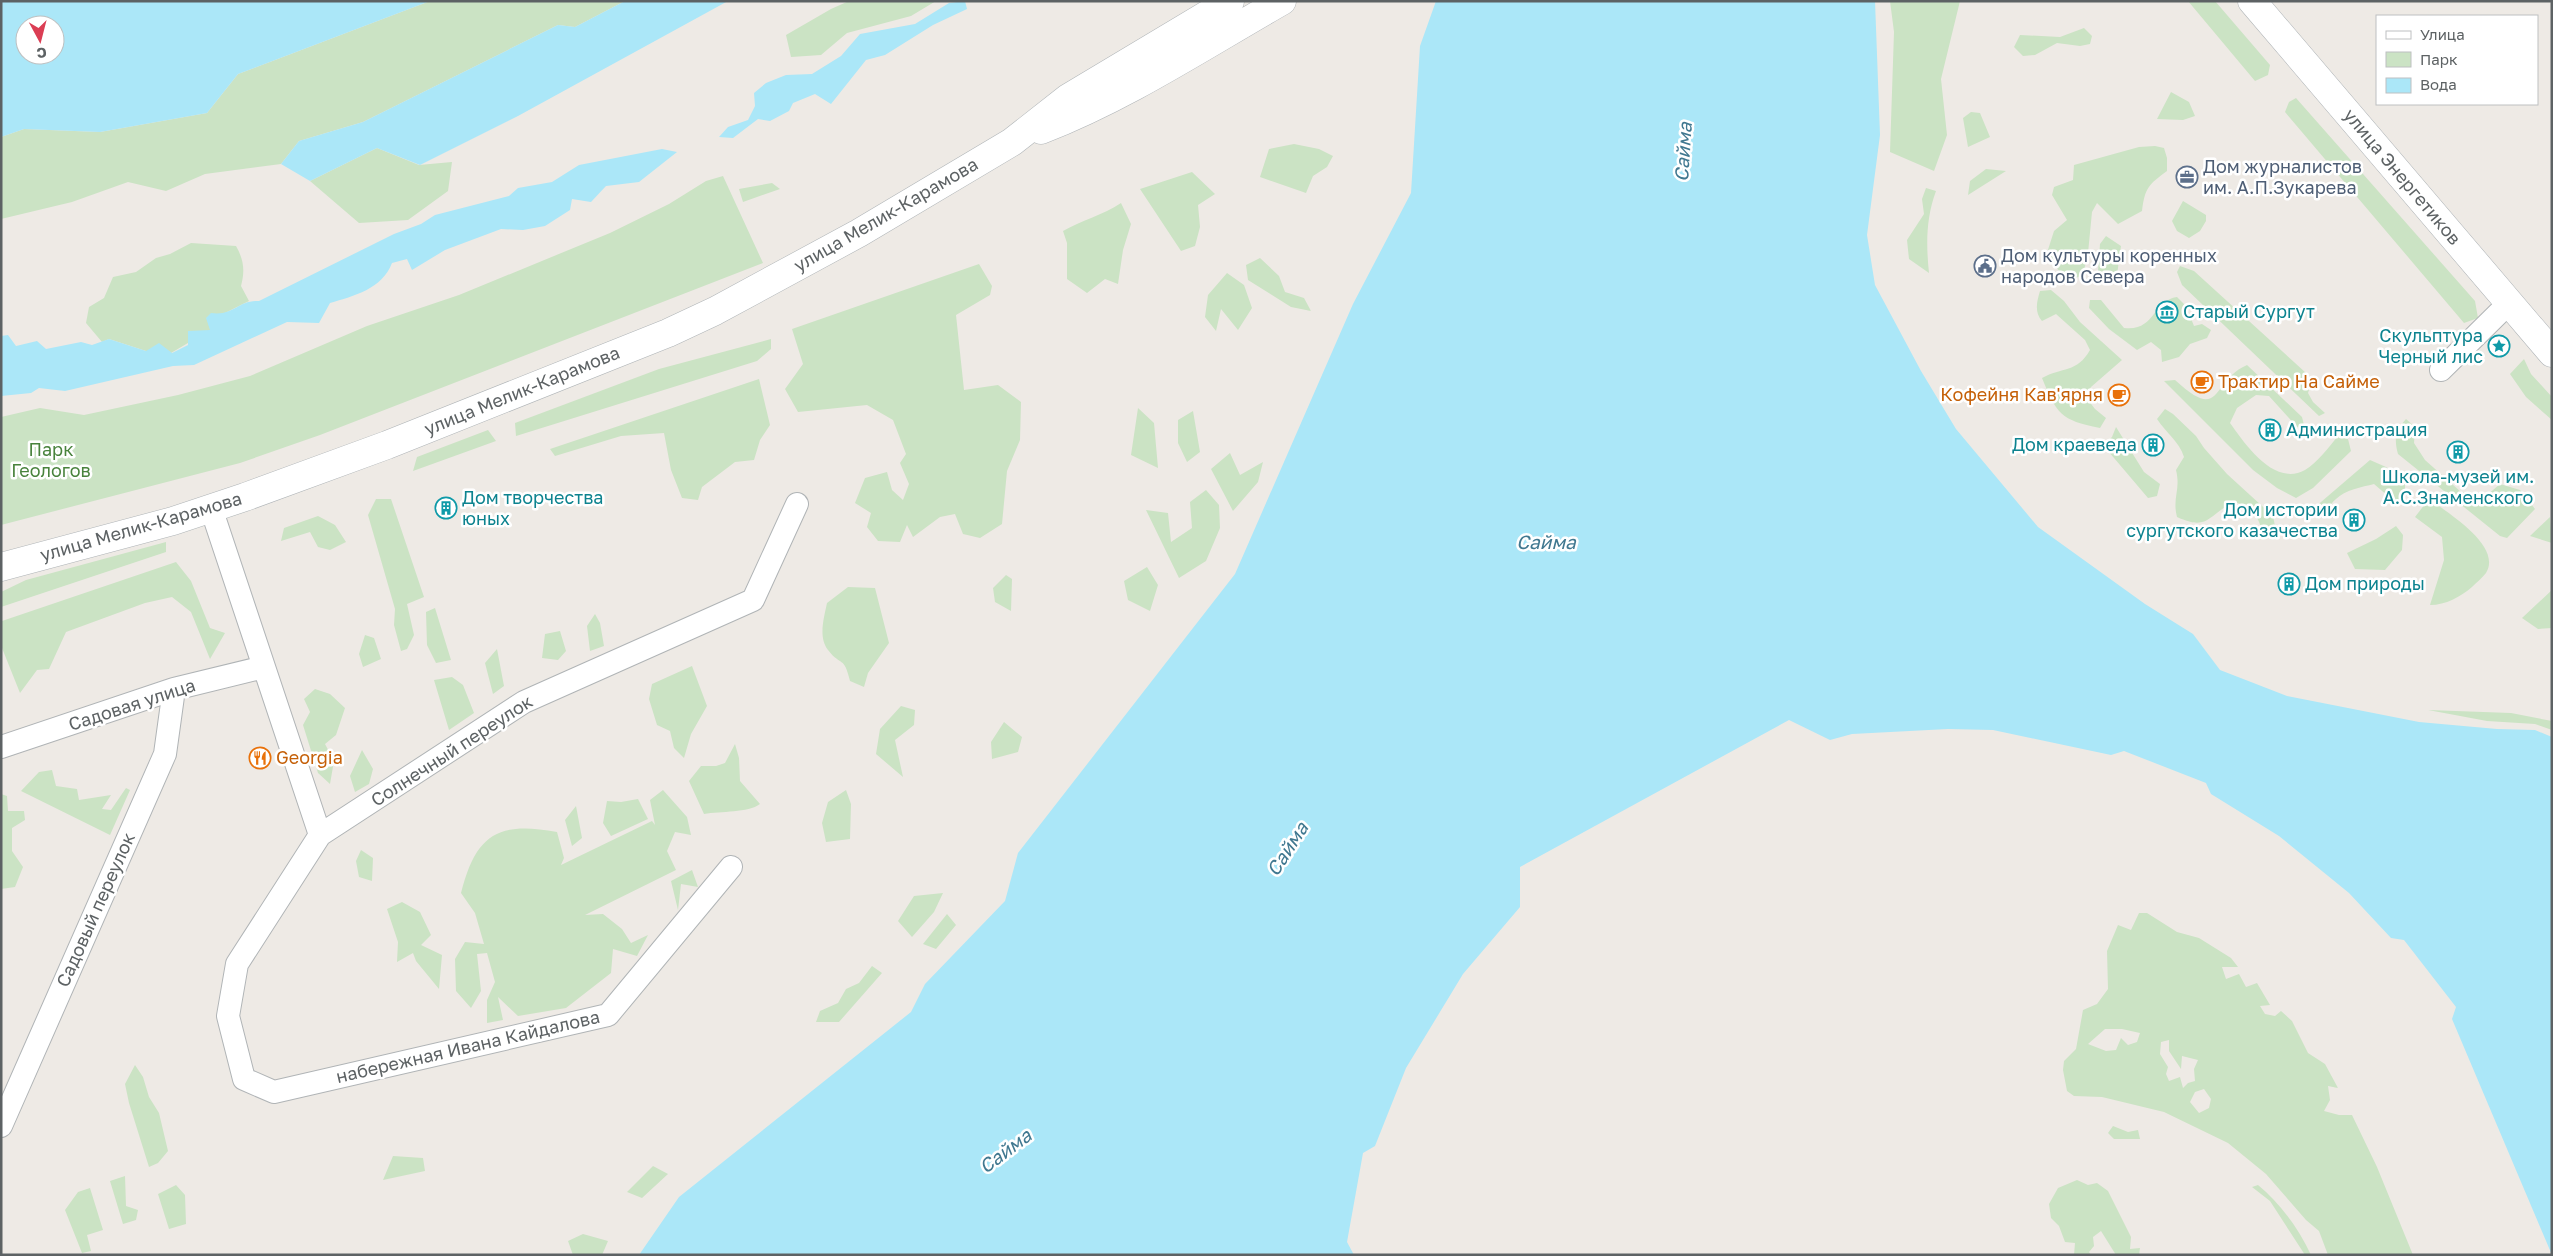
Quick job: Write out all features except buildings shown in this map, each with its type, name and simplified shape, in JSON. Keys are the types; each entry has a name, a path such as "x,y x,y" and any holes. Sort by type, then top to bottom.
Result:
{"main road":[{"name":"улица Мелик-Карамова","path":"1,567 173,521 387,445 668,332 715,311 859,233 1012,142 1068,98 1230,1"},
{"name":"улица Мелик-Карамова","path":"1012,142 1081,115 1282,1"},
{"name":"улица Энергетиков","path":"2252,1 2552,353"}],"street":[{"path":"2441,370 2509,303"},
{"name":"Солнечный переулок","path":"259,1085 244,1080 228,1016 237,964 320,836 524,702 753,600 797,504"},
{"path":"211,508 320,836"},
{"name":"Садовая улица","path":"1,747 174,690 264,667"},
{"name":"Садовый переулок","path":"1,1126 165,754 174,690"},
{"name":"набережная Ивана Кайдалова","path":"259,1085 274,1092 608,1015 731,867"}],"green space":[{"path":"430,1 625,1 575,27 558,25 363,122 299,141 281,164 205,174 166,191 128,182 72,202 1,219 1,137 24,129 100,132 207,113 238,74"},
{"path":"849,1 936,1 911,16 847,33 821,55 791,57 786,35 831,9"},
{"path":"1890,1 1960,1 1941,79 1947,135 1934,171 1890,152 1894,32"},
{"path":"2188,1 2215,1 2270,65 2268,75 2255,81"},
{"path":"2084,28 2092,36 2090,44 2080,46 2057,43 2035,55 2023,56 2014,47 2020,35 2060,37"},
{"path":"2171,92 2189,102 2195,116 2183,120 2157,119"},
{"path":"2296,98 2475,301 2478,318 2464,323 2285,112 2289,102"},
{"path":"1971,112 1980,113 1990,137 1968,147 1963,118"},
{"path":"1294,144 1319,149 1333,156 1327,167 1313,176 1306,193 1260,177 1269,149"},
{"path":"2155,146 2164,148 2167,158 2167,171 2148,188 2144,197 2142,211 2118,224 2097,203 2092,212 2088,253 2083,275 2068,281 2046,256 2054,231 2067,220 2052,195 2054,187 2073,180 2074,165 2139,147"},
{"path":"377,148 419,165 452,162 448,191 408,220 359,223 310,181"},
{"path":"1986,169 2006,171 1968,195 1970,181"},
{"path":"1192,172 1215,194 1198,205 1200,227 1195,246 1181,251 1140,189"},
{"name":"Парк Геологов","path":"723,176 763,263 320,435 240,463 1,525 1,417 40,408 84,415 178,395 250,376 367,326 459,295 610,233 669,204 706,181"},
{"path":"772,183 780,189 743,202 739,189"},
{"path":"1926,188 1936,191 1930,211 1928,231 1929,273 1909,259 1907,240 1924,214 1922,199"},
{"path":"2183,201 2206,215 2206,221 2200,231 2189,238 2177,231 2172,221"},
{"path":"1121,203 1131,224 1123,250 1118,284 1105,279 1087,293 1067,279 1067,243 1063,231"},
{"path":"2106,236 2121,246 2117,275 2107,283 2098,271 2100,244"},
{"path":"191,243 236,246 243,266 241,286 249,301 223,314 210,330 171,353 146,351 109,339 102,342 86,323 89,307 104,298 113,277 136,272 156,258 170,254"},
{"path":"1260,258 1279,276 1285,292 1304,298 1311,311 1291,307 1248,280 1246,265"},
{"path":"979,264 992,286 990,295 956,315 964,390 998,385 1021,402 1020,440 1007,471 1002,524 980,538 963,534 955,514 940,517 913,537 907,525 900,542 878,541 867,527 871,513 855,503 865,478 887,472 892,490 903,500 909,484 900,463 906,454 893,420 867,405 798,412 785,389 803,364 792,329"},
{"path":"2180,266 2194,271 2306,373 2311,383 2308,393 2313,402 2325,413 2319,416 2182,285 2177,272"},
{"path":"1227,273 1244,285 1252,308 1238,330 1221,309 1216,331 1205,317 1208,295"},
{"path":"2051,290 2064,301 2080,322 2122,360 2091,387 2085,396 2095,409 2106,418 2100,428 2076,422 2062,414 2056,408 2042,378 2080,363 2090,350 2085,340 2056,314 2042,321 2039,318 2037,306 2040,291"},
{"path":"2177,297 2186,306 2194,326 2202,324 2211,330 2207,338 2190,344 2179,357 2162,362 2161,350 2151,342 2137,350 2109,329 2089,308 2090,300 2101,300 2124,328 2134,328 2148,321 2169,299"},
{"path":"771,339 771,349 757,361 516,436 515,423 659,369"},
{"path":"2524,359 2531,374 2552,397 2552,420 2526,397 2510,374"},
{"path":"2247,365 2302,417 2304,425 2297,427 2269,396 2256,395 2237,408 2230,423 2252,452 2262,461 2282,473 2293,474 2305,470 2314,463 2338,436 2348,439 2351,451 2313,488 2296,498 2277,488 2253,470 2164,381 2175,380 2190,393 2209,399 2215,395 2235,372"},
{"path":"759,379 770,425 760,440 754,460 735,462 702,487 698,500 682,498 671,470 664,433 621,436 555,456 550,449"},
{"path":"1138,408 1154,423 1158,468 1131,455"},
{"path":"2165,409 2196,436 2227,474 2273,516 2275,526 2262,531 2253,512 2235,502 2202,522 2196,523 2177,517 2175,504 2178,483 2176,470 2184,457 2179,446 2157,419"},
{"path":"1193,411 1200,452 1187,462 1178,443 1178,420"},
{"path":"2406,419 2415,427 2414,443 2425,460 2461,492 2486,496 2500,484 2520,490 2535,509 2507,538 2500,536 2398,454 2396,435"},
{"path":"2116,427 2144,472 2160,484 2157,496 2148,498 2103,445 2112,437"},
{"path":"488,430 496,441 413,471 417,457"},
{"path":"1230,453 1240,475 1263,462 1258,482 1233,511 1211,469"},
{"path":"2370,460 2386,467 2405,482 2405,501 2396,503 2374,484 2344,493 2317,519 2314,508"},
{"path":"1206,490 1219,505 1220,528 1206,561 1179,578 1146,510 1168,513 1171,542 1192,528 1190,502"},
{"path":"376,499 391,499 424,597 407,604 414,635 407,649 401,651 394,625 395,609 368,515"},
{"path":"2435,503 2473,533 2487,553 2489,563 2486,573 2467,591 2447,602 2430,605 2444,560 2442,537 2415,517 2425,504"},
{"path":"318,516 335,525 346,542 330,550 318,547 310,532 281,541 284,528"},
{"path":"2550,517 2552,543 2530,536"},
{"path":"2396,526 2403,535 2402,550 2385,570 2355,569 2347,553 2376,539"},
{"path":"166,542 166,552 1,607 1,592 26,580"},
{"path":"176,562 191,581 210,628 225,633 210,659 191,612 172,597 145,603 66,632 49,669 37,670 20,693 2,648 2,621"},
{"path":"1147,567 1158,585 1150,611 1128,600 1124,581"},
{"path":"1006,575 1012,579 1011,611 995,602 993,588"},
{"path":"848,587 875,588 889,643 868,673 864,687 850,681 844,664 832,655 825,645 822,633 827,603"},
{"path":"2552,590 2552,628 2538,629 2522,618"},
{"path":"435,608 451,660 436,663 427,645 426,612"},
{"path":"595,614 600,623 604,646 590,651 587,626"},
{"path":"560,631 566,651 558,660 542,658 545,634"},
{"path":"365,635 374,638 381,659 363,667 359,654"},
{"path":"497,649 504,686 493,694 485,663"},
{"path":"692,666 707,706 691,734 684,758 674,748 670,731 657,725 649,699 652,684"},
{"path":"452,677 463,685 474,713 449,730 434,680"},
{"path":"315,689 330,694 345,708 336,735 325,744 334,761 330,784 318,773 303,725 310,712 304,699"},
{"path":"901,706 915,710 914,725 895,740 903,777 876,754 880,729"},
{"path":"2428,710 2511,713 2552,721 2552,730 2535,724 2487,721"},
{"path":"1004,722 1022,737 1018,752 992,759 991,742"},
{"path":"735,744 739,758 740,781 760,804 749,809 704,814 689,781 701,766 716,766 725,763"},
{"path":"362,750 373,769 369,784 355,792 350,776"},
{"path":"52,770 56,786 77,789 79,800 111,795 102,809 111,810 126,788 130,790 110,835 21,791 39,772"},
{"path":"663,790 687,817 691,835 675,832 667,851 676,870 585,915 603,914 622,929 631,943 648,935 637,956 613,949 611,973 566,1008 518,1016 498,997 503,1020 487,1023 487,1000 495,982 487,953 477,954 481,991 471,1008 456,991 455,959 465,942 484,944 475,913 461,893 474,857 482,845 492,836 505,831 537,829 557,832 564,858 561,865 652,821 655,825 650,800"},
{"path":"846,790 851,804 850,839 826,842 822,823 828,802"},
{"path":"1,794 7,796 8,811 24,811 25,820 12,828 12,851 23,867 15,887 1,889"},
{"path":"638,799 648,819 611,836 603,823 607,801 621,802"},
{"path":"576,806 582,838 572,846 565,820"},
{"path":"361,850 373,858 372,881 359,877 356,861"},
{"path":"692,870 698,887 681,884 678,910 671,881"},
{"path":"943,893 934,912 912,937 898,921 914,896"},
{"path":"402,902 420,912 431,935 421,945 442,955 439,989 416,961 413,953 397,962 398,942 387,909"},
{"path":"2139,913 2147,913 2177,932 2199,938 2231,958 2238,967 2222,967 2226,979 2239,974 2246,987 2257,983 2270,1005 2260,1006 2265,1014 2275,1016 2281,1011 2292,1021 2308,1053 2325,1064 2338,1088 2328,1086 2330,1100 2324,1111 2339,1115 2352,1115 2377,1167 2413,1255 2328,1255 2319,1231 2306,1220 2266,1174 2228,1143 2164,1112 2102,1097 2074,1096 2067,1091 2063,1070 2064,1061 2076,1049 2083,1010 2097,1004 2108,989 2107,951 2118,925 2131,930","holes":["2105,1029 2122,1029 2140,1033 2137,1042 2128,1045 2121,1038 2116,1050 2106,1051 2088,1044","2169,1040 2169,1051 2181,1069 2182,1056 2198,1060 2194,1069 2195,1081 2188,1083 2183,1088 2180,1077 2169,1081 2166,1074 2168,1067 2160,1054 2161,1042","2204,1089 2211,1099 2209,1108 2199,1113 2190,1102 2195,1092"]},
{"path":"947,914 956,925 936,949 923,944"},
{"path":"872,966 882,973 839,1022 816,1022 820,1011 838,1003 846,989 859,983"},
{"path":"135,1065 143,1077 149,1097 159,1113 168,1151 158,1163 149,1167 125,1084"},
{"path":"2113,1126 2128,1132 2138,1130 2140,1139 2114,1139 2108,1133"},
{"path":"393,1156 423,1158 425,1171 383,1180"},
{"path":"653,1166 668,1174 642,1198 627,1192"},
{"path":"125,1176 126,1206 138,1210 136,1220 123,1224 110,1181"},
{"path":"2077,1180 2088,1185 2097,1183 2108,1191 2131,1237 2130,1249 2140,1248 2139,1255 2116,1255 2101,1231 2093,1237 2094,1246 2089,1252 2091,1255 2074,1255 2075,1243 2065,1242 2059,1226 2051,1218 2049,1204 2058,1188"},
{"path":"176,1185 185,1195 186,1224 169,1229 158,1194"},
{"path":"2258,1185 2288,1217 2311,1255 2305,1255 2270,1201 2252,1187"},
{"path":"90,1188 103,1230 87,1235 91,1251 82,1253 65,1210 78,1192"},
{"path":"583,1234 608,1241 602,1255 573,1255 568,1241"}],"water":[{"path":"1,1 430,1 238,74 207,113 100,132 24,129 1,137"},
{"path":"625,1 728,1 518,116 420,165 377,148 310,181 281,164 299,141 363,122 558,25 575,27"},
{"path":"965,1 967,9 933,25 885,55 866,60 831,104 815,94 793,103 789,111 770,121 758,119 733,138 719,137 728,127 748,120 755,106 754,93 766,83 786,75 812,74 841,56 860,34 915,24 949,3"},
{"name":"Сайма","path":"1436,1 1875,1 1880,135 1867,235 1875,285 1921,371 1956,429 2038,527 2145,604 2193,634 2220,670 2287,696 2419,722 2497,729 2535,730 2552,737 2552,1255 2452,1019 2456,1007 2404,940 2391,938 2349,893 2279,836 2211,794 2206,783 2124,751 2111,755 1993,730 1948,729 1852,734 1830,740 1789,720 1520,867 1520,907 1463,974 1406,1068 1375,1146 1363,1153 1347,1242 1354,1255 639,1255 679,1197 911,1012 925,984 1005,901 1018,853 1235,574 1353,304 1411,193 1420,46"},
{"path":"662,149 677,152 639,182 606,186 591,202 572,199 570,210 545,226 523,230 501,229 445,250 412,270 407,259 392,263 387,272 374,285 358,294 330,303 319,323 287,322 194,365 173,366 65,391 39,388 31,393 1,396 1,336 8,335 16,346 37,341 46,349 81,342 92,345 109,339 146,351 159,343 172,353 188,345 188,331 210,330 206,318 211,313 226,312 252,301 259,301 394,234 421,224 435,215 509,196 518,188 552,182 579,165"}],"place":[{"name":"Дом журналистов им. А.П.Зукарева","path":"2187,177"},
{"name":"Дом культуры коренных народов Севера","path":"1985,266"},
{"name":"Старый Сургут","path":"2167,312"},
{"name":"Скульптура Черный лис","path":"2499,346"},
{"name":"Трактир На Сайме","path":"2202,382"},
{"name":"Кофейня Кав'ярня","path":"2119,395"},
{"name":"Администрация","path":"2270,430"},
{"name":"Дом краеведа","path":"2153,445"},
{"name":"Школа-музей им. А.С.Знаменского","path":"2458,452"},
{"name":"Дом творчества юных","path":"446,508"},
{"name":"Дом истории сургутского казачества","path":"2354,520"},
{"name":"Дом природы","path":"2289,584"},
{"name":"Georgia","path":"260,758"}]}
